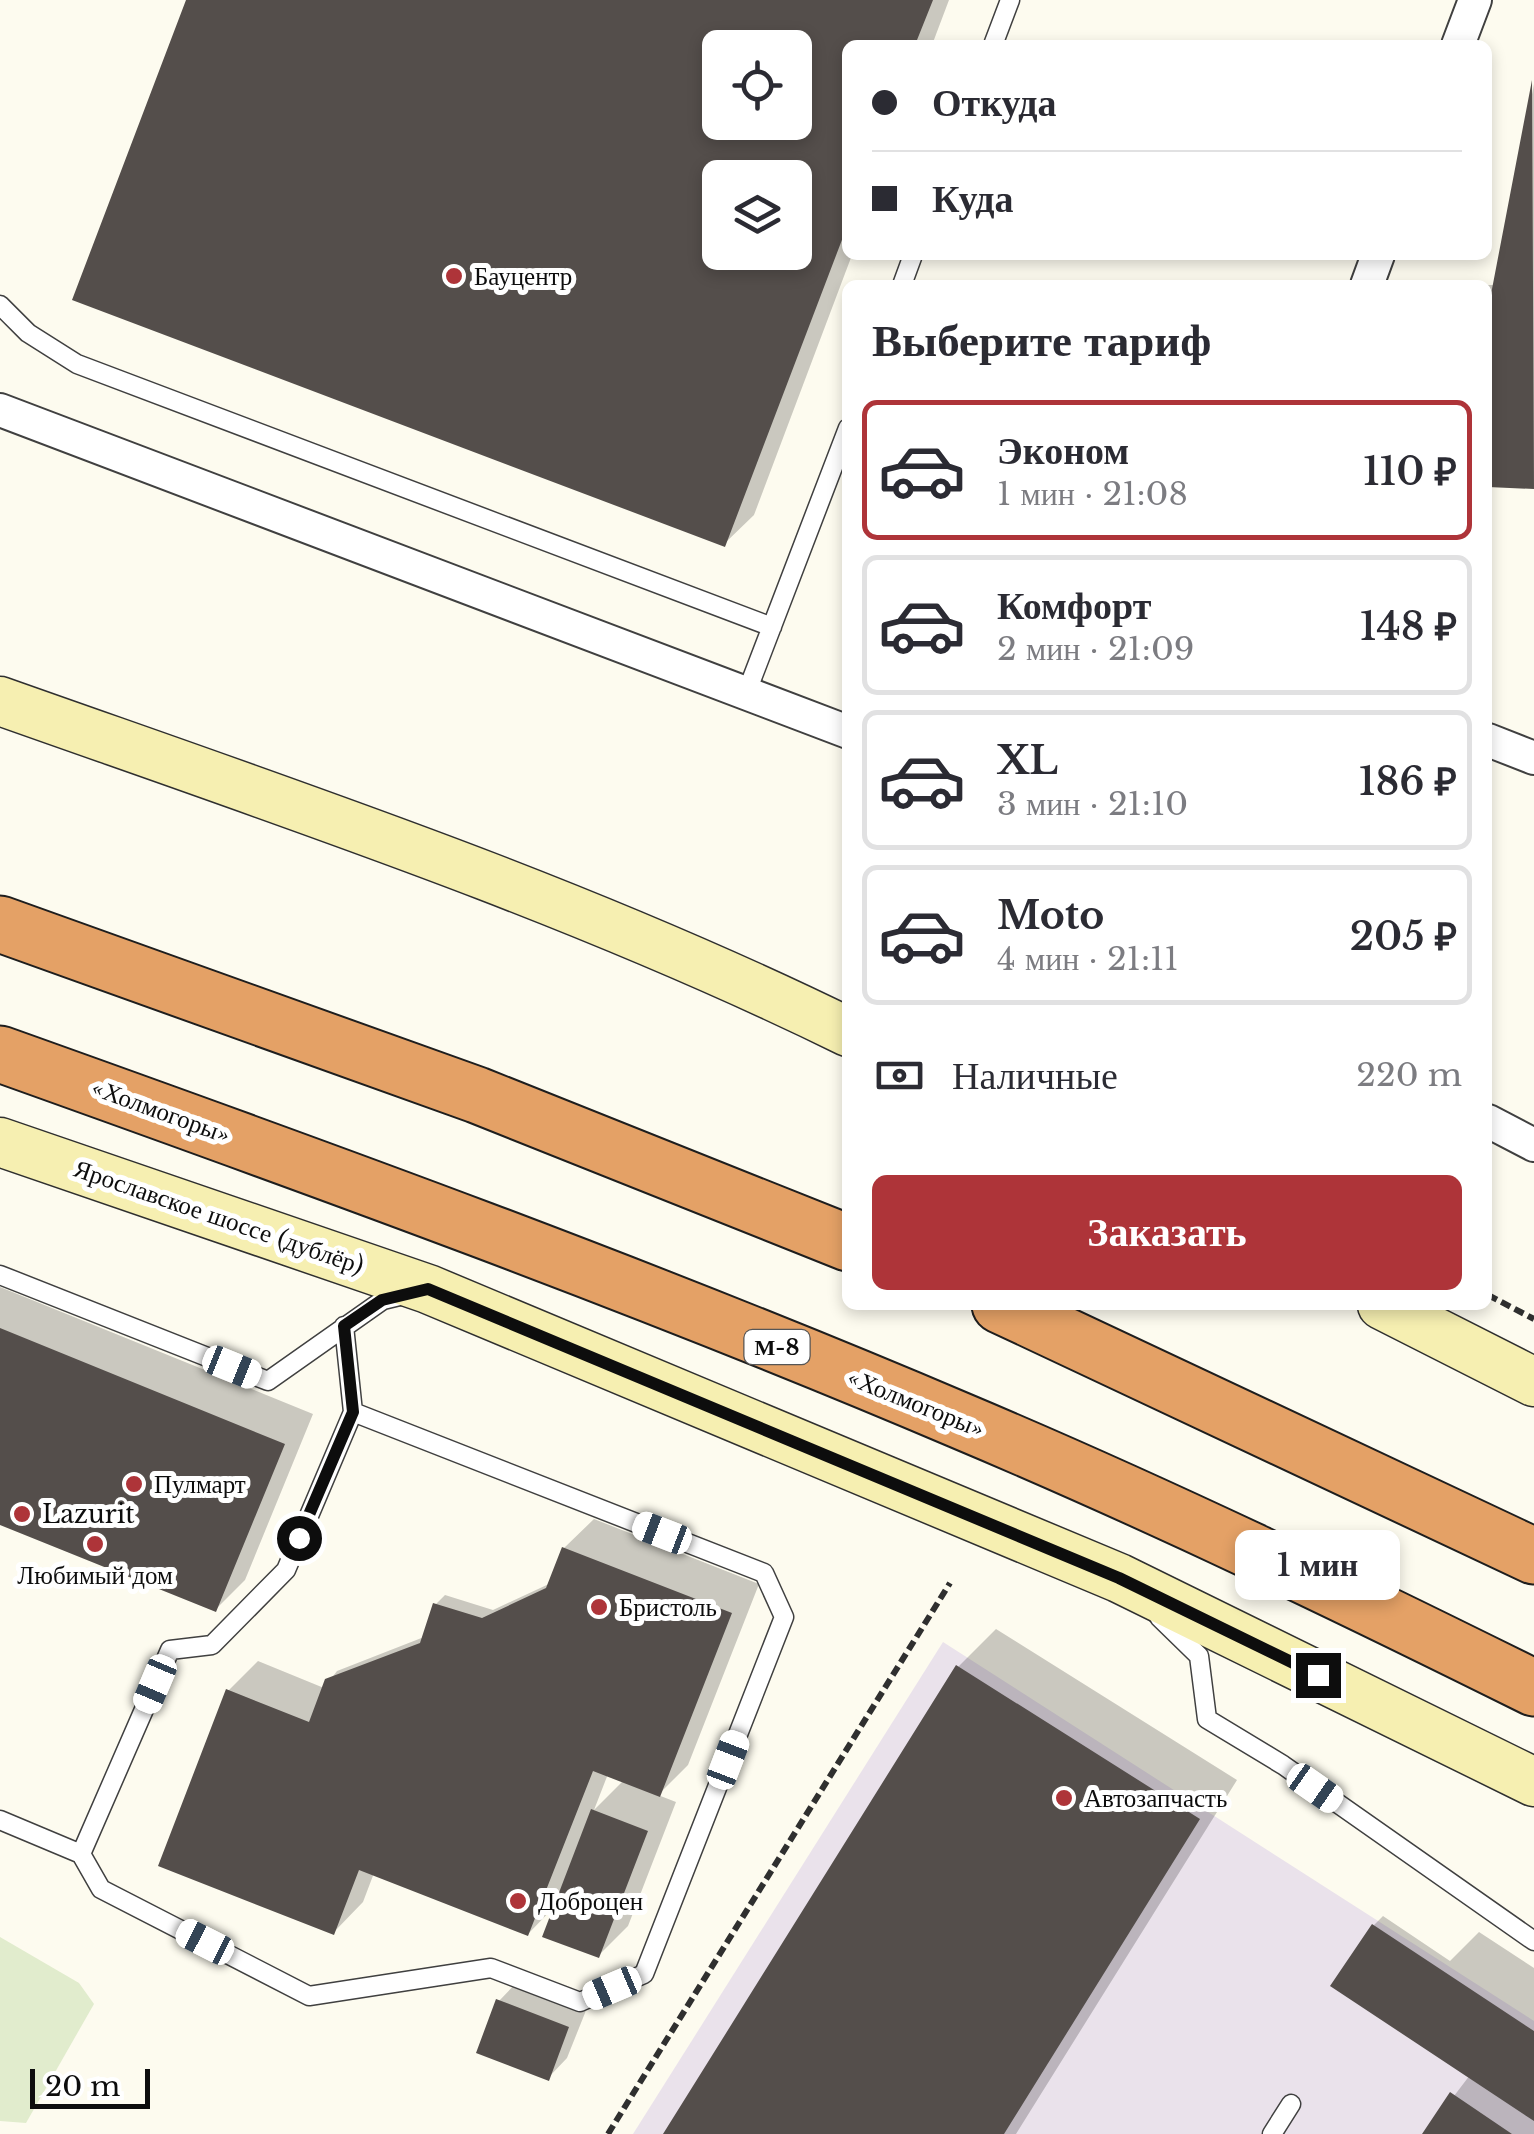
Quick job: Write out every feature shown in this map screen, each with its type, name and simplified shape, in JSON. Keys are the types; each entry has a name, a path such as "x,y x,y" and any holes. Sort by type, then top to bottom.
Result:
{"highway":[{"path":"0,924 477,1095 842,1241"},
{"name":"«Холмогоры»","path":"0,1054 428,1208 960,1420 1380,1612 1534,1688"},
{"path":"1011,1310 1534,1556"}],"street":[{"path":"1460,40 1475,0"},
{"path":"0,410 842,730"},
{"path":"0,701 311,812 618,929 842,1029"},
{"path":"1492,742 1534,758"},
{"path":"1492,1123 1534,1145"},
{"name":"Ярославское шоссе (дублёр)","path":"0,1142 428,1289 1119,1578 1534,1782"},
{"path":"1392,1310 1534,1382"}],"lane":[{"path":"994,40 1010,0"},
{"path":"0,305 28,333 77,364 772,627"},
{"path":"746,694 842,444"},
{"path":"0,1274 268,1381 382,1300 428,1289"},
{"path":"82,1854 170,1650 212,1645 286,1570 353,1412 344,1326"},
{"path":"0,1820 82,1854 101,1890 308,1996 491,1968 580,2002 644,1974 784,1617 764,1573 353,1412"},
{"path":"1119,1578 1199,1656 1207,1719 1284,1766 1534,1942"},
{"path":"1272,2134 1291,2104"}],"path":[{"path":"1492,1297 1534,1319"},
{"path":"608,2134 950,1583"}],"shaded area":[{"path":"943,1642 1534,2021 1534,2134 633,2134"}],"green space":[{"path":"0,1937 79,1983 94,2004 26,2123 0,2121"}],"building":[{"name":"Бауцентр","path":"186,0 933,0 917,40 842,40 842,240 725,547 72,300"},
{"path":"1532,80 1534,489 1492,487 1492,289"},
{"name":"Пулмарт","path":"0,1328 285,1444 216,1612 0,1525"},
{"path":"562,1547 732,1613 660,1797 593,1771 528,1936 359,1870 334,1935 158,1866 226,1689 309,1722 325,1679 420,1643 433,1603 482,1618 546,1588"},
{"path":"956,1665 1200,1819 1004,2134 663,2134"},
{"path":"591,1809 648,1831 599,1958 542,1937"},
{"path":"1372,1924 1534,2031 1534,2121 1330,1986"},
{"path":"496,1999 569,2027 549,2081 476,2053"},
{"path":"1450,2092 1512,2134 1422,2134"}],"place":[{"name":"Бауцентр","path":"454,276"},
{"name":"Пулмарт","path":"134,1484"},
{"name":"Lazurit","path":"22,1514"},
{"name":"Любимый дом","path":"95,1544"},
{"name":"Бристоль","path":"599,1607"},
{"name":"Автозапчасть","path":"1064,1798"},
{"name":"Доброцен","path":"518,1901"}],"route":[{"path":"299,1538 353,1412 344,1326 382,1300 428,1289 1119,1578 1318,1675"}]}
